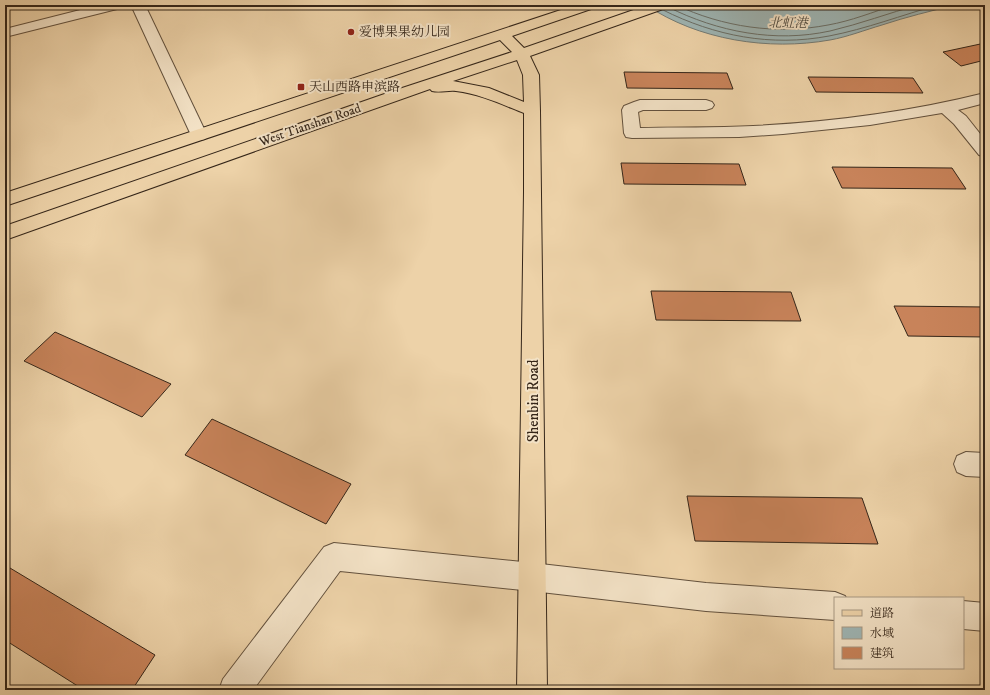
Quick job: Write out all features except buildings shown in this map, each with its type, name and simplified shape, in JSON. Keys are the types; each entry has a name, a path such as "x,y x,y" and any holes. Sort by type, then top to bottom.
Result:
{"main road":[{"name":"West Tianshan Road","path":"5,200 589,5"},
{"name":"West Tianshan Road","path":"5,233 402,93 522,54 661,5"},
{"name":"Shenbin Road","path":"502,34 522,54 531,75 532,690"},
{"path":"402,93 454,86 483,92 532,111"}],"lane":[{"path":"138,5 199,135"},
{"path":"5,33 109,6"},
{"path":"706,105 640,105 630,110 632,133 752,131 837,124 946,108 985,98"},
{"path":"946,108 960,120 985,151"},
{"path":"234,690 334,557 532,577 706,597 834,606"},
{"path":"964,615 985,617"}],"water":[{"name":"北虹港","path":"646,5 955,5 836,39 806,43 782,44 734,40 711,34 688,27 666,17"}],"place":[{"name":"爱博果果幼儿园","path":"351,32"},
{"name":"天山西路申滨路","path":"301,87"}]}
